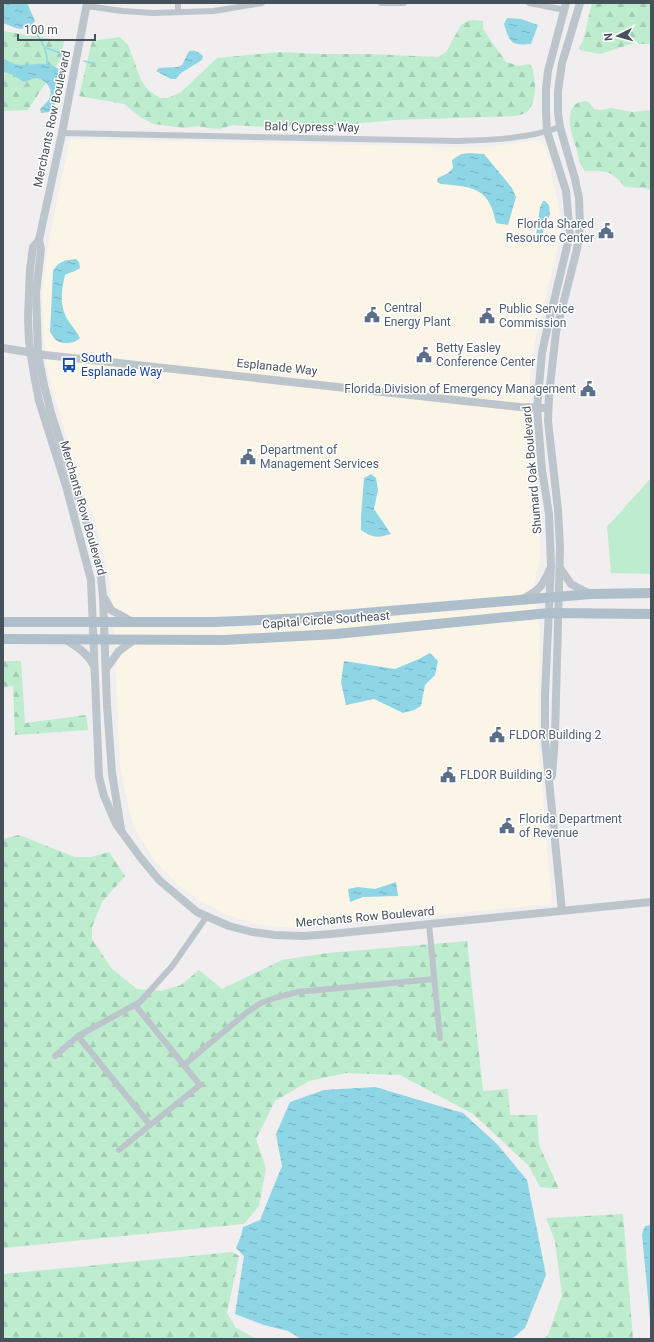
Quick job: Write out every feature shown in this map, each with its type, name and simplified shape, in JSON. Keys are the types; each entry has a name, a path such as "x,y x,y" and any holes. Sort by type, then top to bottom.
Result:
{"main road":[{"name":"Capital Circle Southeast","path":"3,622 214,622 306,618 591,594 651,593"},
{"name":"Capital Circle Southeast","path":"3,639 224,640 336,634 553,613 651,614"}],"street":[{"path":"178,3 178,12"},
{"path":"87,4 122,11 147,13 214,10 262,3"},
{"path":"381,3 404,3"},
{"path":"529,3 566,6"},
{"name":"Shumard Oak Boulevard","path":"562,911 545,740 554,598 560,568 558,510 549,435 548,408 549,382 556,332 572,273 580,236 579,198 560,127 558,112 559,81 562,63 580,3"},
{"name":"Merchants Row Boulevard","path":"87,4 62,133 39,240 33,247 28,290 28,323 34,353 39,401 73,513 91,580 94,622 94,666 99,777 104,796 116,824 159,880 197,912 229,926 252,932 275,935 304,936 331,934 651,902"},
{"name":"Shumard Oak Boulevard","path":"554,598 549,514 542,470 537,408 542,353 570,234 566,191 548,131 546,89 548,71 566,6"},
{"name":"Bald Cypress Way","path":"62,133 456,141 491,140 548,131 560,127"},
{"name":"Esplanade Way","path":"3,348 34,353 548,408"},
{"name":"Merchants Row Boulevard","path":"34,353 100,570 103,596 112,773 121,830"},
{"path":"542,470 553,468"},
{"path":"73,513 82,510"},
{"path":"520,600 533,594 539,589 551,566"},
{"path":"560,568 571,584 591,594"},
{"path":"103,596 111,610 130,621"},
{"path":"66,640 85,652 94,666"},
{"path":"106,670 119,651 134,640"},
{"path":"55,1056 78,1036 140,1002 173,965 207,916"},
{"path":"429,924 440,1038"},
{"path":"184,1064 246,1013 260,1004 278,997 298,992 434,979"},
{"path":"119,1150 200,1085 135,1005"},
{"path":"78,1036 150,1125"}],"shaded area":[{"path":"70,139 453,147 489,147 537,140 543,143 552,166 551,172 558,203 560,222 558,247 533,353 529,393 529,435 540,530 540,559 534,586 540,633 538,740 552,904 296,928 260,925 227,915 199,900 175,882 154,860 134,828 120,765 116,674 117,658 109,575 92,511 87,504 54,395 47,368 44,343 42,295 45,266 50,234"}],"green space":[{"path":"592,3 651,3 651,44 631,44 600,54 580,50 579,48 583,41"},
{"path":"470,20 483,21 483,29 506,62 519,66 530,64 534,75 535,89 533,102 527,112 515,116 395,120 341,125 266,127 232,125 220,129 198,126 183,128 154,124 142,118 124,104 79,96 92,41 120,37 128,45 141,80 148,90 160,98 168,98 181,92 217,58 279,52 438,57 446,52 461,25"},
{"path":"3,31 64,41 61,59 28,110 3,111"},
{"path":"584,101 589,102 594,109 600,110 611,108 632,112 651,110 651,190 625,187 620,181 607,172 585,171 581,166 572,134 570,113 577,103"},
{"path":"651,478 651,574 611,573 607,527"},
{"path":"3,661 21,661 25,723 86,715 88,730 15,735 13,686 3,687"},
{"path":"19,835 75,857 92,857 109,852 125,876 102,902 92,927 92,939 111,968 137,989 161,991 181,985 199,970 222,989 282,960 328,953 467,941 483,1091 508,1089 510,1115 537,1115 539,1145 559,1189 540,1187 528,1165 473,1114 400,1075 346,1073 309,1081 275,1101 256,1139 266,1168 259,1206 244,1224 3,1248 3,839"},
{"path":"623,1214 633,1339 543,1339 548,1335 562,1295 555,1241 546,1218"},
{"path":"232,1252 239,1256 227,1313 236,1328 257,1339 3,1339 3,1274"}],"water":[{"path":"3,3 27,3 35,21 28,28 24,29 16,28 3,23"},
{"path":"507,18 521,19 538,25 531,44 519,44 512,42 504,24"},
{"path":"189,51 200,53 203,56 202,60 181,73 176,79 171,79 156,71 159,68 178,67 182,65"},
{"path":"3,59 19,65 46,64 60,70 54,109 49,112 41,113 40,109 48,100 51,93 48,84 36,78 24,82 11,74 3,72"},
{"path":"461,154 484,154 512,188 516,197 508,225 496,223 489,202 478,191 462,186 441,184 437,182 438,178 448,173 453,168 452,160"},
{"path":"543,201 549,205 550,215 541,238 536,237 536,235 540,207"},
{"path":"76,259 79,262 80,268 65,275 62,305 69,322 80,338 71,343 59,342 50,332 53,271 63,262"},
{"path":"371,474 376,478 378,490 374,509 391,534 375,536 369,535 361,530 364,478"},
{"path":"430,653 438,661 435,675 425,685 421,706 403,713 374,699 346,705 341,682 344,661 395,669"},
{"path":"396,882 398,896 363,897 350,902 348,889 358,887 375,889"},
{"path":"375,1087 463,1113 497,1144 527,1180 546,1275 525,1328 512,1339 301,1339 288,1331 264,1325 235,1314 244,1256 236,1248 243,1227 260,1220 282,1166 276,1134 290,1102 324,1090"},
{"path":"651,1225 651,1330 642,1234 645,1226"}],"waterway":[{"path":"31,25 44,48 47,63"},
{"path":"46,48 69,56"},
{"path":"84,61 95,64"}],"place":[{"name":"Florida Shared Resource Center","path":"606,231"},
{"name":"Central Energy Plant","path":"372,315"},
{"name":"Public Service Commission","path":"487,316"},
{"name":"Betty Easley Conference Center","path":"424,355"},
{"name":"South Esplanade Way","path":"69,365"},
{"name":"Florida Division of Emergency Management","path":"588,389"},
{"name":"Department of Management Services","path":"248,457"},
{"name":"FLDOR Building 2","path":"497,735"},
{"name":"FLDOR Building 3","path":"448,775"},
{"name":"Florida Department of Revenue","path":"507,826"}]}
